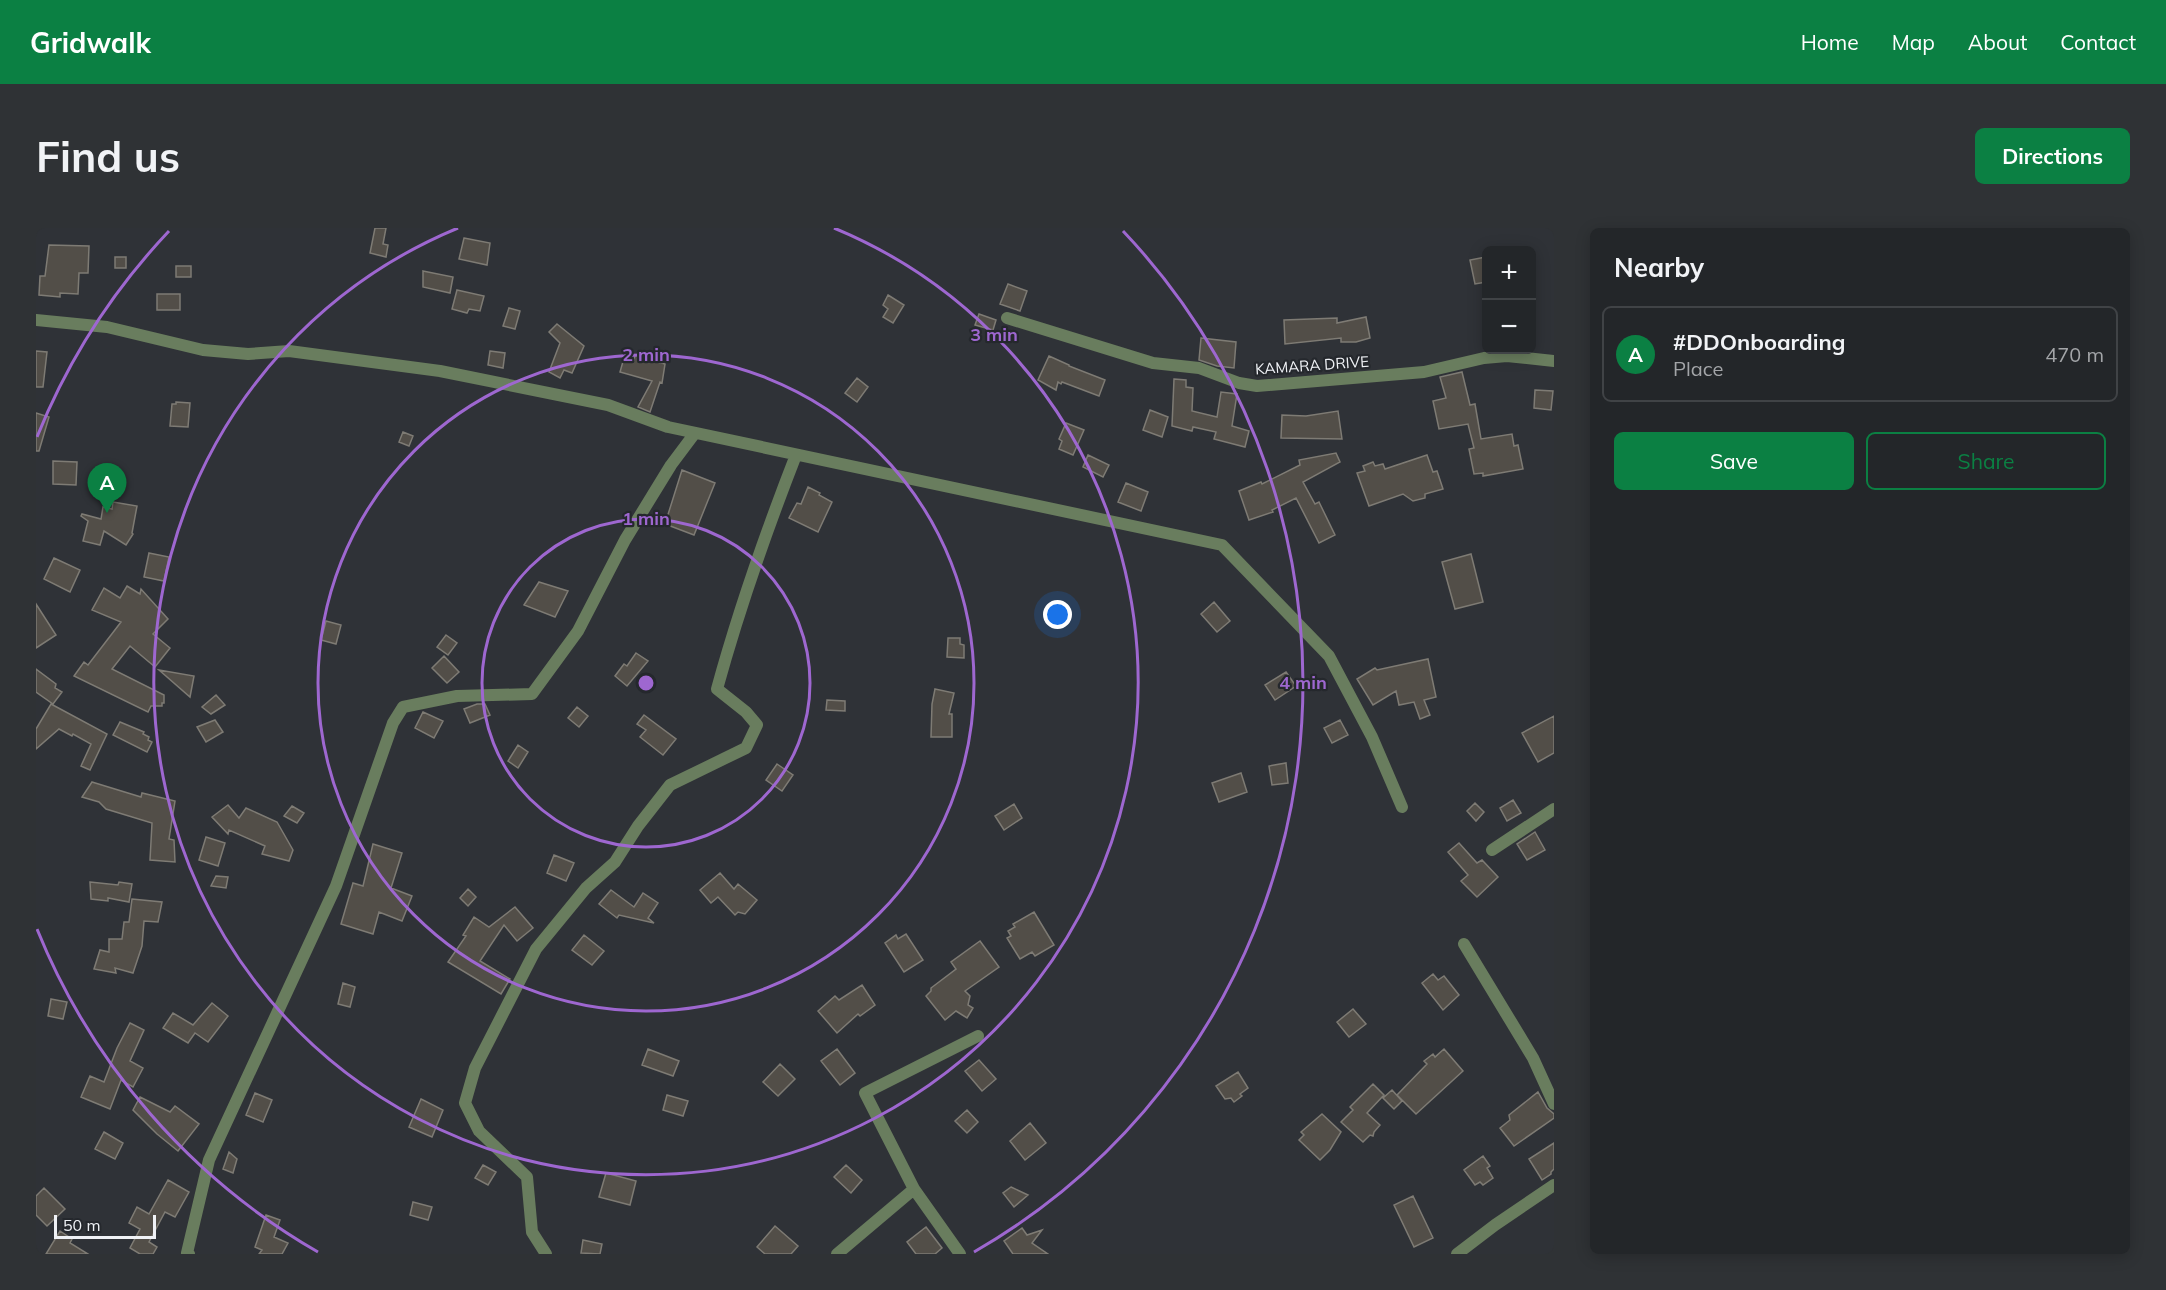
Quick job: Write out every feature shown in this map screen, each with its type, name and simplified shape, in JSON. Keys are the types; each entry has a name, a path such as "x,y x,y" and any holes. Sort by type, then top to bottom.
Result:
{"street":[{"name":"KAMARA DRIVE","path":"1007,318 1153,363 1199,368 1239,383 1257,386 1424,372 1506,356 1554,361"},
{"path":"36,320 107,327 203,350 248,354 288,351 440,371 608,405 668,428 1222,545 1279,601 1329,656 1372,737 1402,807"},
{"path":"189,1254 208,1160 336,886 393,723 403,707 457,696 532,694 578,631 625,540 671,465 695,433"},
{"path":"546,1254 532,1232 527,1177 479,1131 465,1103 475,1068 536,949 586,888 615,862 638,826 670,785 746,748 757,724 717,689 764,536 796,455"},
{"path":"1492,850 1554,809"},
{"path":"1464,944 1533,1058 1554,1104"},
{"path":"960,1254 914,1189 864,1093 978,1036"},
{"path":"1457,1254 1554,1185"},
{"path":"837,1254 914,1189"}],"building":[{"path":"375,228 386,228 383,244 388,245 386,257 370,253"},
{"path":"464,238 490,243 487,265 459,259"},
{"path":"49,245 89,246 88,273 79,273 78,294 60,293 60,297 39,295 40,276 45,276"},
{"path":"115,257 126,257 126,268 115,268"},
{"path":"1482,258 1482,283 1475,284 1470,260"},
{"path":"176,266 191,266 191,277 176,277"},
{"path":"423,271 453,277 450,293 423,287"},
{"path":"1008,284 1027,291 1020,311 1000,304"},
{"path":"457,290 484,296 480,311 469,309 467,313 452,309"},
{"path":"157,294 180,294 180,310 157,310"},
{"path":"888,295 904,305 893,323 883,317 888,309 883,305"},
{"path":"509,308 520,311 515,329 503,326"},
{"path":"979,314 996,320 993,330 975,325"},
{"path":"1366,317 1370,338 1356,342 1341,342 1341,338 1285,344 1284,320 1337,318 1337,323"},
{"path":"557,324 584,346 572,373 564,370 560,378 549,372 560,343 549,332"},
{"path":"1201,338 1236,342 1234,368 1217,366 1199,360"},
{"path":"36,351 47,352 43,387 36,387"},
{"path":"490,351 505,353 503,368 488,365"},
{"path":"654,354 654,361 665,364 662,383 660,382 650,412 638,407 652,381 620,372 624,358 634,360 635,355"},
{"path":"1049,356 1105,380 1099,396 1062,382 1061,384 1058,382 1056,390 1038,380"},
{"path":"1462,372 1470,405 1475,404 1481,439 1512,434 1514,446 1518,445 1523,469 1483,476 1483,473 1474,474 1469,449 1474,448 1468,424 1439,429 1433,401 1446,398 1440,377"},
{"path":"857,378 868,387 857,402 845,393"},
{"path":"1174,379 1186,380 1186,387 1193,388 1192,411 1217,417 1221,392 1237,394 1232,426 1249,431 1245,447 1214,439 1216,432 1193,427 1192,431 1172,426"},
{"path":"1535,390 1553,391 1551,410 1534,408"},
{"path":"190,403 188,427 170,426 172,404"},
{"path":"1150,410 1168,417 1162,437 1143,430"},
{"path":"1338,411 1342,439 1281,438 1282,415 1306,416"},
{"path":"36,413 49,417 39,451 36,451"},
{"path":"1066,423 1084,430 1073,455 1059,449 1062,441 1059,439"},
{"path":"403,432 413,436 409,446 399,442"},
{"path":"1336,453 1340,462 1303,482 1315,504 1319,502 1335,535 1319,543 1296,498 1272,510 1273,512 1249,520 1239,491 1261,482 1262,484 1300,465 1299,460"},
{"path":"1088,455 1109,465 1103,477 1083,467"},
{"path":"1427,455 1433,472 1437,471 1443,489 1425,494 1425,498 1413,501 1403,494 1369,506 1357,473 1365,471 1363,466 1373,462 1375,466 1383,464 1385,469"},
{"path":"53,461 77,462 76,485 53,484"},
{"path":"682,470 715,483 694,535 665,524"},
{"path":"1126,483 1148,492 1141,511 1118,502"},
{"path":"808,487 832,502 818,532 789,518 797,503 801,504"},
{"path":"113,502 137,506 133,534 126,545 104,531 100,545 83,541 88,521 81,516 82,514 101,519 103,507 112,509"},
{"path":"149,553 169,557 164,581 144,577"},
{"path":"1471,554 1483,602 1455,609 1442,562"},
{"path":"54,558 80,570 70,592 44,579"},
{"path":"539,582 568,591 555,617 524,605"},
{"path":"127,586 140,594 141,589 168,619 153,634 170,648 155,667 130,646 112,669 164,695 162,706 151,706 148,712 74,676 84,662 88,665 121,622 92,610 104,588 120,598"},
{"path":"1214,602 1230,621 1217,632 1201,614"},
{"path":"36,604 56,635 36,648"},
{"path":"326,621 341,625 336,644 321,640"},
{"path":"446,635 457,643 448,655 437,647"},
{"path":"948,638 960,638 960,644 964,645 964,658 947,657"},
{"path":"636,653 648,661 627,686 615,676 624,664 627,666"},
{"path":"444,656 459,672 447,683 432,668"},
{"path":"1428,659 1436,697 1424,700 1430,715 1420,719 1414,702 1399,705 1396,691 1373,705 1357,679 1375,668 1377,670"},
{"path":"36,669 56,684 55,688 62,692 53,704 36,692"},
{"path":"159,670 194,676 190,697"},
{"path":"1286,672 1296,686 1275,700 1265,685"},
{"path":"935,689 954,693 949,714 952,714 952,737 931,737"},
{"path":"216,695 225,705 211,714 202,707"},
{"path":"827,700 845,701 845,711 826,710"},
{"path":"51,704 107,734 90,770 81,766 91,744 73,734 72,736 59,729 36,749 36,729"},
{"path":"477,704 485,704 490,715 470,723 464,709"},
{"path":"577,707 588,716 579,727 568,718"},
{"path":"423,712 443,721 434,738 415,728"},
{"path":"644,715 676,739 663,755 640,737 646,730 637,724"},
{"path":"1554,716 1554,753 1538,762 1522,733"},
{"path":"215,720 223,732 206,742 197,727"},
{"path":"1340,720 1348,735 1332,743 1324,728"},
{"path":"120,722 144,732 143,734 149,737 148,740 152,742 147,752 113,735"},
{"path":"518,745 528,752 518,768 508,761"},
{"path":"1286,763 1288,783 1272,785 1269,766"},
{"path":"777,764 793,775 782,791 766,780"},
{"path":"1241,773 1247,792 1219,802 1212,783"},
{"path":"92,782 141,797 142,793 175,801 169,839 174,840 175,862 150,860 152,823 106,809 99,802 82,797"},
{"path":"1513,800 1521,813 1507,821 1500,808"},
{"path":"1475,803 1484,812 1476,821 1467,811"},
{"path":"1014,804 1022,818 1004,830 995,816"},
{"path":"228,805 239,818 246,808 277,822 293,850 289,861 262,854 265,846 229,830 228,834 212,817"},
{"path":"292,806 304,813 297,823 284,816"},
{"path":"1535,832 1545,850 1527,860 1517,844"},
{"path":"206,837 225,843 218,866 199,860"},
{"path":"1459,843 1477,863 1482,860 1498,877 1477,897 1461,881 1468,875 1448,852"},
{"path":"373,844 402,853 391,888 412,896 402,921 379,912 373,934 341,924 353,883 363,886"},
{"path":"554,855 574,863 566,881 547,873"},
{"path":"720,873 734,889 738,884 757,900 745,914 738,912 735,915 718,897 711,903 700,890"},
{"path":"216,876 228,877 226,888 211,886"},
{"path":"90,882 132,884 129,902 108,898 108,901 91,899"},
{"path":"468,889 476,897 468,906 460,898"},
{"path":"611,890 634,907 643,893 658,903 648,918 654,923 619,915 617,918 599,904"},
{"path":"132,899 162,902 158,922 144,921 142,946 133,973 115,968 116,973 94,969 100,950 109,952 109,939 122,939 124,922 129,922"},
{"path":"515,907 533,928 517,941 504,925 480,961 510,979 501,994 448,962 466,936 463,935 474,917 489,927"},
{"path":"1034,912 1054,945 1035,956 1032,952 1020,959 1007,938 1011,936 1008,931 1015,927 1013,924"},
{"path":"906,934 923,960 904,972 885,943 896,935 898,939"},
{"path":"584,935 604,951 592,965 572,950"},
{"path":"980,941 999,967 965,991 970,996 968,1005 973,1008 967,1018 956,1011 945,1020 926,996 931,988 956,969 951,962"},
{"path":"1433,974 1438,980 1444,976 1459,995 1443,1010 1422,983"},
{"path":"343,983 355,987 350,1007 338,1004"},
{"path":"862,985 875,1005 860,1016 858,1014 837,1033 818,1011 835,996 839,1000"},
{"path":"51,999 67,1002 63,1019 48,1016"},
{"path":"212,1003 228,1016 208,1042 195,1033 188,1043 163,1028 173,1013 193,1025"},
{"path":"1353,1009 1366,1024 1349,1037 1337,1022"},
{"path":"130,1023 144,1030 130,1061 143,1068 133,1087 121,1080 110,1109 81,1097 90,1076 104,1082 117,1048"},
{"path":"648,1049 679,1061 673,1076 642,1065"},
{"path":"837,1049 855,1073 840,1085 821,1061"},
{"path":"1444,1049 1463,1071 1416,1114 1397,1095 1427,1064 1424,1061 1433,1054 1435,1057"},
{"path":"979,1060 996,1079 982,1091 965,1071"},
{"path":"780,1064 795,1079 778,1096 763,1082"},
{"path":"1238,1072 1248,1088 1234,1102 1231,1098 1225,1099 1216,1086"},
{"path":"1373,1084 1384,1095 1367,1113 1380,1125 1373,1136 1370,1135 1363,1142 1341,1122 1353,1110 1350,1107"},
{"path":"1392,1090 1402,1101 1394,1109 1383,1098"},
{"path":"1538,1092 1547,1108 1554,1114 1554,1118 1514,1146 1500,1128 1510,1120 1509,1115"},
{"path":"255,1093 272,1100 263,1122 246,1115"},
{"path":"667,1095 688,1101 683,1116 663,1110"},
{"path":"140,1097 170,1112 175,1106 199,1124 178,1151 133,1110"},
{"path":"421,1099 443,1110 432,1137 409,1127"},
{"path":"967,1110 978,1122 967,1133 955,1121"},
{"path":"1322,1114 1341,1132 1330,1150 1320,1160 1299,1140 1304,1135 1301,1132"},
{"path":"1030,1123 1046,1143 1025,1160 1010,1141"},
{"path":"104,1132 123,1143 115,1159 95,1149"},
{"path":"1554,1143 1554,1169 1542,1180 1529,1159"},
{"path":"229,1152 237,1159 233,1173 223,1169"},
{"path":"1483,1156 1490,1166 1487,1168 1493,1178 1483,1185 1480,1182 1475,1185 1464,1170"},
{"path":"483,1165 496,1172 488,1185 475,1178"},
{"path":"846,1165 862,1180 851,1193 834,1177"},
{"path":"606,1173 636,1181 630,1205 599,1197"},
{"path":"168,1180 189,1192 175,1217 165,1212 149,1242 157,1247 153,1254 140,1254 130,1248 140,1229 129,1223 137,1207 149,1214"},
{"path":"1011,1187 1028,1195 1014,1207 1003,1193"},
{"path":"44,1188 65,1209 47,1226 36,1215 36,1196"},
{"path":"1413,1196 1433,1238 1414,1247 1394,1205"},
{"path":"413,1202 432,1207 428,1220 410,1215"},
{"path":"266,1215 280,1220 274,1237 288,1243 282,1254 259,1254 262,1250 255,1247"},
{"path":"775,1226 798,1246 791,1254 765,1254 757,1247"},
{"path":"926,1227 942,1248 935,1254 916,1254 907,1242"},
{"path":"1022,1228 1027,1235 1042,1230 1032,1243 1048,1254 1013,1254 1004,1241"},
{"path":"60,1231 72,1239 70,1243 88,1254 46,1254"},
{"path":"583,1240 602,1244 600,1254 581,1253"}],"place":[{"name":"#DDOnboarding","path":"107,513"}]}
